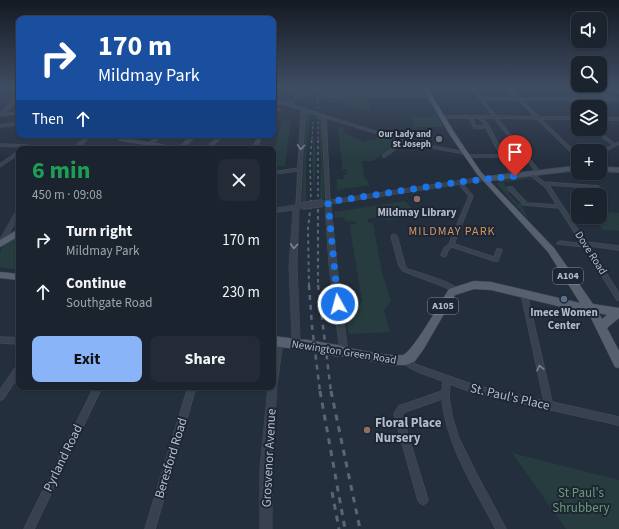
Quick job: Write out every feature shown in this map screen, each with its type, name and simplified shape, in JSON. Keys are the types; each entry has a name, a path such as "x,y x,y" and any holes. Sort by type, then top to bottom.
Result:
{"main road":[{"name":"A104","path":"439,113 466,154 485,179 547,245 590,308"},
{"path":"485,179 571,169"},
{"path":"607,169 619,170"},
{"path":"0,243 16,233"},
{"path":"0,275 16,277"},
{"name":"A105","path":"456,290 479,284 570,305 590,308"},
{"name":"Newington Green Road","path":"276,341 392,360 405,360 416,353 446,300 452,292 456,290"},
{"path":"590,308 619,312"},
{"path":"590,308 601,326 619,364"},
{"path":"601,326 619,312"}],"street":[{"path":"0,115 15,113"},
{"path":"300,344 296,338 293,266 299,207 300,169 305,113"},
{"path":"314,113 404,140 454,152 502,156"},
{"path":"491,113 539,172"},
{"path":"533,113 571,150"},
{"path":"326,117 324,118 325,202 341,352"},
{"path":"442,117 571,118"},
{"path":"470,117 473,127 483,127"},
{"path":"480,117 487,126 511,172"},
{"path":"607,119 619,119"},
{"path":"0,126 14,121"},
{"path":"604,136 617,144"},
{"path":"78,146 87,138"},
{"path":"122,138 120,139 162,146"},
{"path":"150,144 158,138"},
{"path":"183,146 192,138"},
{"path":"210,146 219,138"},
{"path":"384,156 404,140"},
{"path":"27,146 31,143"},
{"path":"607,149 617,144"},
{"path":"0,145 16,147"},
{"path":"0,166 16,154"},
{"path":"276,173 300,169"},
{"name":"Dove Road","path":"531,174 548,187 619,298"},
{"path":"276,211 485,179"},
{"path":"444,255 446,249 451,245 471,196 459,182"},
{"path":"543,183 597,188"},
{"path":"510,188 526,204 561,207"},
{"path":"0,243 16,217"},
{"path":"12,224 12,228 16,230"},
{"path":"394,236 402,266 405,270 447,285 456,290"},
{"path":"560,243 619,248"},
{"path":"451,245 496,260 499,250"},
{"path":"524,294 549,406"},
{"path":"0,340 16,340"},
{"name":"St. Paul's Place","path":"405,360 414,367 474,389 619,421"},
{"path":"0,396 16,373"},
{"path":"447,380 445,394 448,418 455,439 501,529"},
{"name":"Pyrland Road","path":"28,529 97,390"},
{"name":"Beresford Road","path":"150,529 191,390"},
{"name":"Grosvenor Avenue","path":"266,529 266,468 273,390"},
{"path":"423,500 398,414 402,409 445,394"}],"green space":[{"path":"310,113 306,160 306,202 303,202 306,114"},
{"path":"435,115 445,129 441,127 413,127 412,123 414,123 409,117 435,117"},
{"path":"319,116 321,117 324,198 320,200 321,160"},
{"path":"282,121 291,121 285,166 276,166 275,146"},
{"path":"336,126 346,128 343,129 345,134 365,142 369,139 373,140 381,135 401,141 373,161 362,161 364,176 370,185 337,190 337,179 345,179 343,175 346,175 346,173 342,172 348,171 347,169 342,170 343,162 341,162 341,159 343,159 341,158 342,153 340,153 341,144 339,144 340,137 338,127"},
{"path":"314,133 316,160 314,192 312,161"},
{"path":"526,177 536,180 527,179 503,182 511,192 508,193 518,204 522,203 529,220 497,184 499,181"},
{"path":"405,201 417,215 387,220 384,216 367,219 369,223 373,223 382,273 391,301 384,311 390,332 349,334 347,322 353,321 350,305 360,304 359,302 362,301 350,228 351,224 356,224 355,221 346,222 343,217 335,218 334,212"},
{"path":"607,212 619,213 619,231 603,230 599,224 607,224"},
{"path":"16,237 16,270 0,267 1,250 2,247"},
{"name":"St Paul's Shrubbery","path":"512,453 619,480 619,529 566,529"}],"railway":[{"path":"318,113 318,285"},
{"path":"312,139 313,122"},
{"path":"311,202 310,160 312,138"},
{"path":"309,286 308,229 311,202"},
{"path":"309,285 312,326 320,392"},
{"path":"318,285 331,392"},
{"path":"320,391 345,529"},
{"path":"331,391 360,529"},
{"path":"332,492 339,529"}],"place":[{"name":"Our Lady and St Joseph","path":"439,139"},
{"name":"Mildmay Library","path":"417,199"},
{"name":"Imece Women Center","path":"564,299"},
{"name":"Floral Place Nursery","path":"367,430"}],"district":[{"name":"MILDMAY PARK","path":"452,231"}],"route":[{"path":"338,304 333,266 328,202 459,182 515,176"}]}
